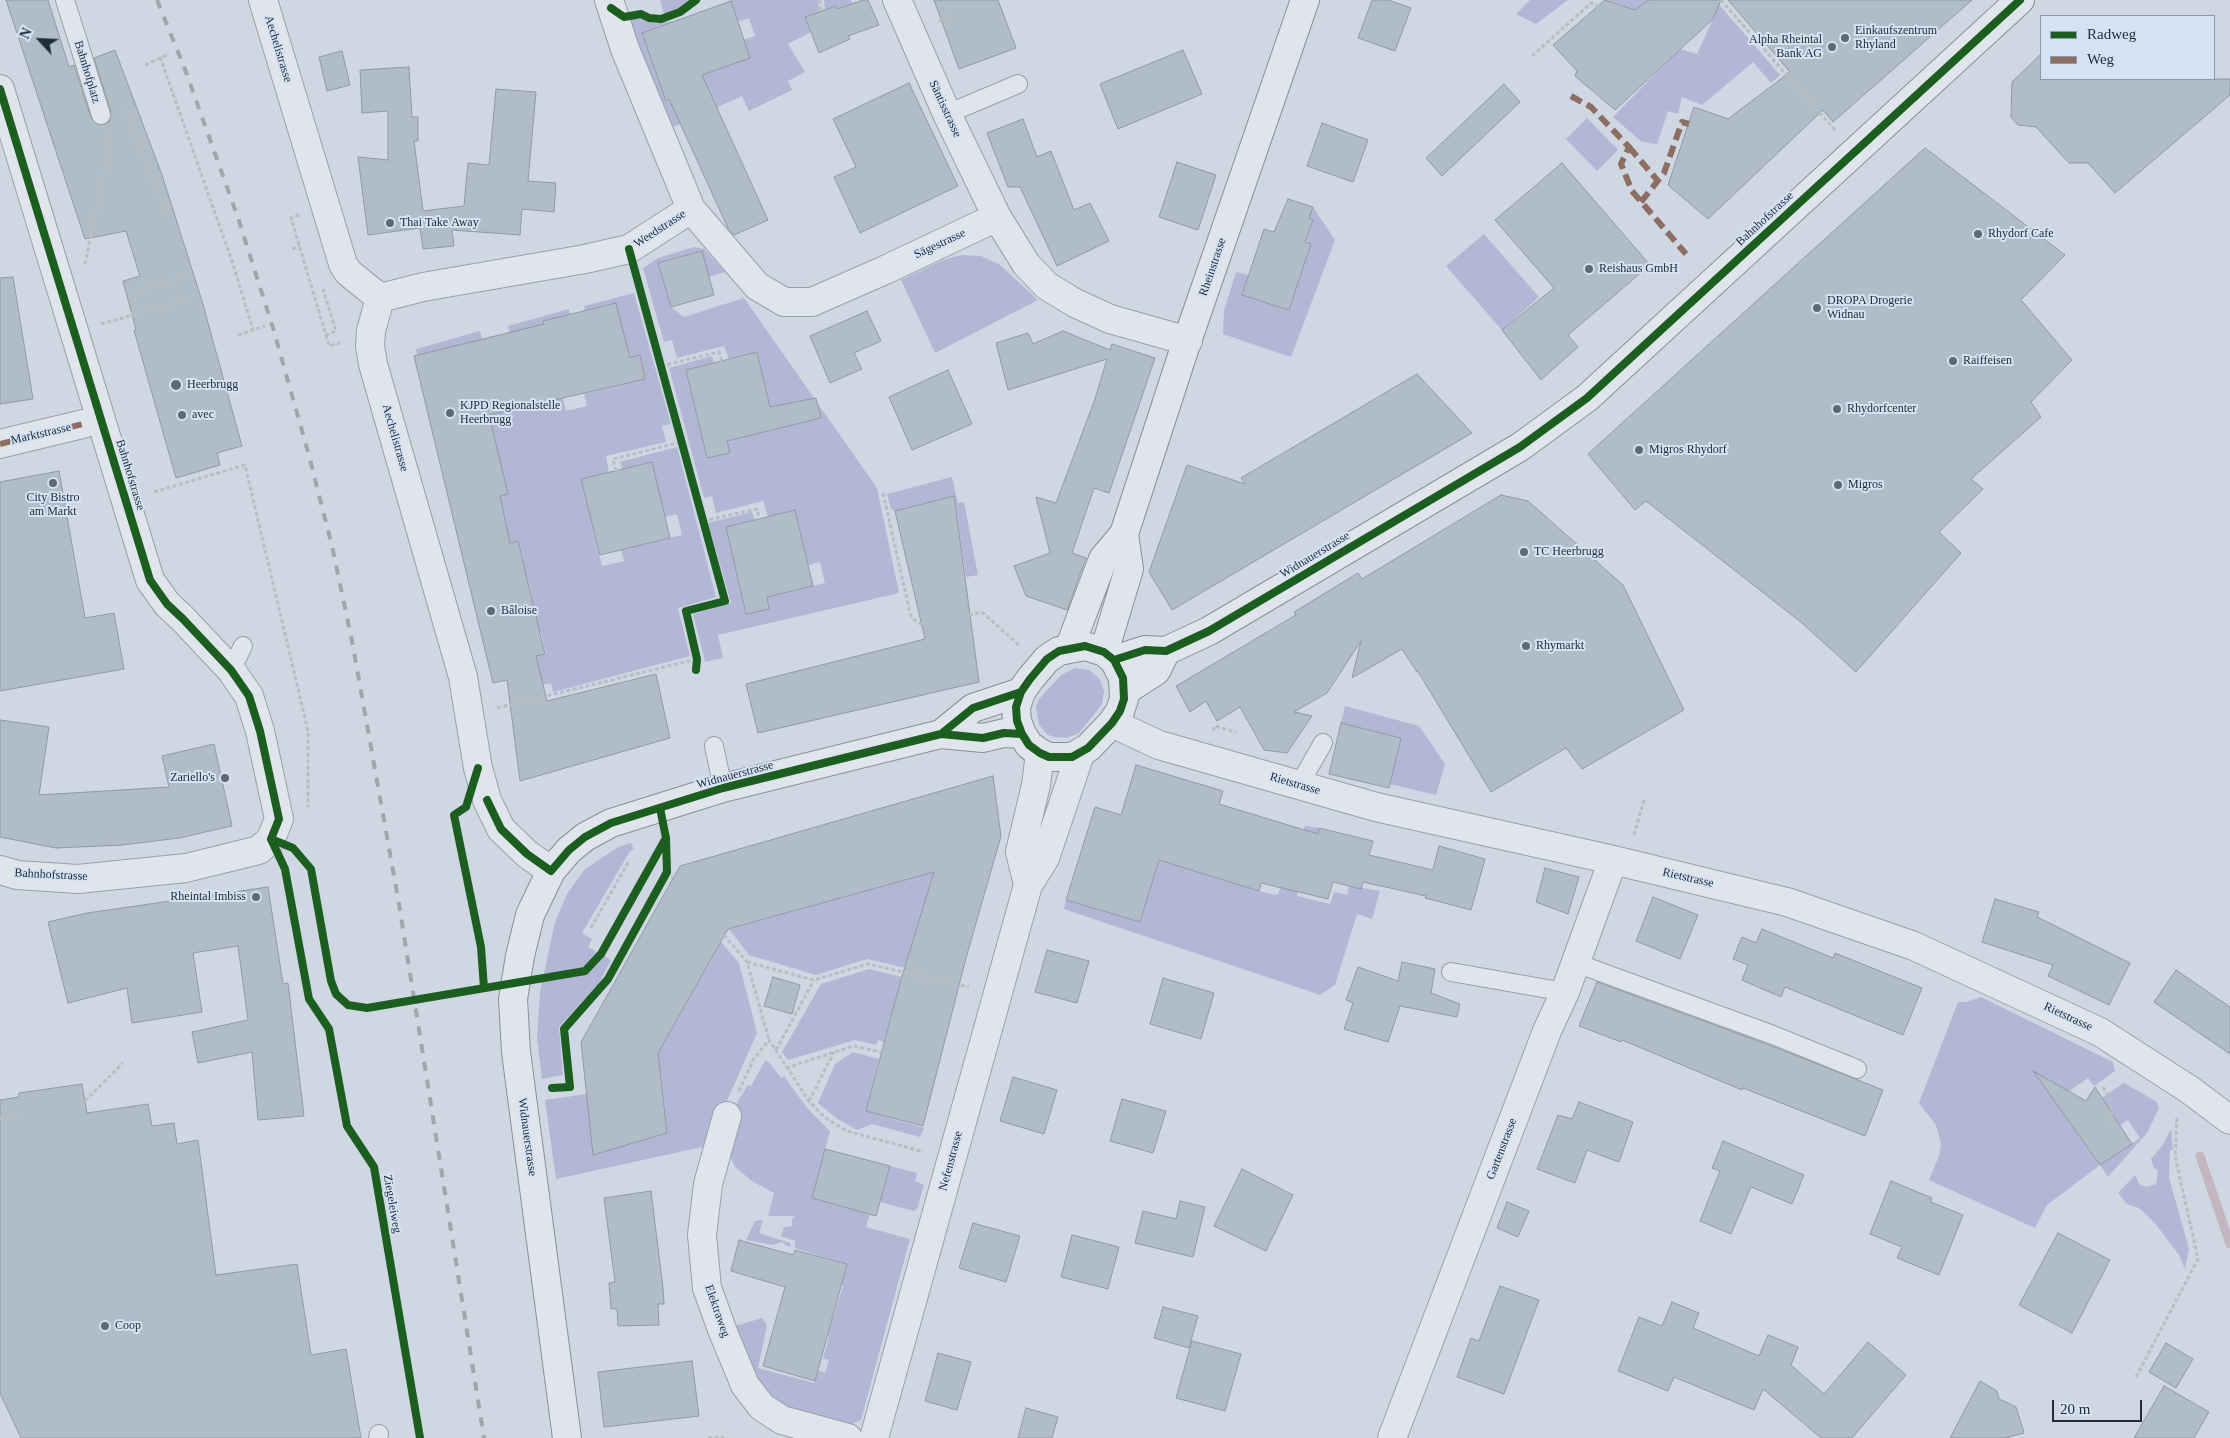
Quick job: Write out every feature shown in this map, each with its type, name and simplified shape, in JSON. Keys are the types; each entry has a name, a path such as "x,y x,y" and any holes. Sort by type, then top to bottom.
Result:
{"street":[{"name":"Aechelistrasse","path":"263,0 343,264 348,272 380,298 371,331 370,346 373,364 463,677 478,768 487,800 501,829 527,854 551,871"},
{"name":"Weedstrasse","path":"380,298 423,287 585,259 629,249 691,210 625,48 609,0"},
{"name":"Säntisstrasse","path":"897,0 947,114 997,217"},
{"name":"Rheinstrasse","path":"1069,649 1103,559 1124,534 1305,0"},
{"name":"Bahnhofstrasse","path":"1520,447 1587,398 2020,0"},
{"name":"Bahnhofstrasse","path":"0,89 150,580 167,604 183,619 237,658 260,731 279,819 271,839 259,850 186,868 78,879 17,876 0,870"},
{"name":"Sägestrasse","path":"691,210 757,286 784,302 812,302 997,217"},
{"path":"997,217 1026,264 1047,286 1075,303 1110,319 1188,341"},
{"name":"Marktstrasse","path":"0,444 83,424"},
{"name":"Widnauerstrasse","path":"1109,656 1145,650 1166,651 1209,631 1520,447"},
{"name":"Rheinstrasse","path":"1109,656 1129,569 1124,534"},
{"path":"1085,646 1109,656 1124,678 1125,691 1120,711 1112,723 1080,754 1061,758 1049,757 1031,744 1017,722 1016,707 1021,692 1047,659 1059,652 1085,646"},
{"path":"1125,691 1156,671 1166,651"},
{"name":"Widnauerstrasse","path":"942,734 973,708 1021,692"},
{"name":"Rietstrasse","path":"1112,723 1158,745 1376,808 1613,860 1788,902 1914,946 2100,1032 2190,1090 2230,1120"},
{"name":"Widnauerstrasse","path":"566,1438 516,1052 513,999 520,956 530,915 551,871 569,850 585,837 611,823 723,788 942,734 983,738 1004,733 1031,744"},
{"name":"Nefenstrasse","path":"1028,885 1020,852 1036,785 1031,744"},
{"name":"Nefenstrasse","path":"874,1438 1028,885 1045,858 1080,754"},
{"name":"Gartenstrasse","path":"1392,1438 1547,1031 1565,992 1613,860"},
{"name":"Elektraweg","path":"727,1116 708,1184 702,1235 707,1288 723,1332 745,1385 762,1407 782,1420 848,1438"}],"lane":[{"name":"Bahnhofplatz","path":"65,0 101,115"},
{"path":"947,114 1018,84"},
{"path":"1299,785 1323,743"},
{"path":"714,746 723,788"},
{"path":"1576,963 1773,1035 1857,1069"},
{"path":"1451,972 1565,992"}],"path":[{"path":"820,0 821,11"},
{"path":"1721,0 1835,130"},
{"path":"1532,56 1591,3 1599,6"},
{"path":"145,65 169,54"},
{"path":"160,57 233,264 253,330"},
{"path":"125,108 167,214"},
{"path":"84,266 112,134"},
{"path":"291,218 329,346 334,345"},
{"path":"292,249 300,246"},
{"path":"132,315 137,290 185,276"},
{"path":"323,288 336,331 326,335"},
{"path":"74,330 186,300"},
{"path":"238,335 265,326"},
{"path":"661,366 719,352 722,361"},
{"path":"658,356 663,375"},
{"path":"679,432 684,450"},
{"path":"616,471 613,459 681,442"},
{"path":"154,493 245,465 308,731 308,813"},
{"path":"883,494 911,617 922,625"},
{"path":"703,521 757,509 759,519"},
{"path":"701,512 706,530"},
{"path":"969,615 982,612 1021,646"},
{"path":"695,649 697,658 696,670"},
{"path":"494,709 697,658"},
{"path":"591,928 629,861"},
{"path":"662,880 667,872 667,864"},
{"path":"667,872 673,878"},
{"path":"724,935 747,962 769,1040 809,1101 824,1117 847,1131 928,1153"},
{"path":"747,962 814,980 868,964 973,988"},
{"path":"776,1050 814,980"},
{"path":"727,1116 753,1060 769,1040"},
{"path":"786,1068 854,1046 882,1052"},
{"path":"809,1101 834,1052"},
{"path":"85,1102 123,1063"},
{"path":"2103,1087 2110,1100 2113,1130"},
{"path":"2136,1377 2198,1259 2175,1156 2176,1118 2190,1090"},
{"path":"0,1119 22,1116"},
{"path":"708,1438 724,1437"}],"shaded area":[{"path":"660,0 691,0 678,11 664,14"},
{"path":"730,0 818,0 819,12 805,18 811,32 788,44 805,72 788,81 792,90 749,111 742,96 665,131 622,21 639,16 653,23 675,21 642,33 666,101 686,93 683,82 743,40 755,36 749,18 738,22"},
{"path":"824,0 851,0 853,4 837,10 836,6 825,10"},
{"path":"1530,0 1568,0 1536,24 1516,14"},
{"path":"1607,0 1649,0 1635,10"},
{"path":"1715,0 1780,75 1771,83 1753,62 1702,105 1682,97 1678,114 1668,111 1657,144 1642,142 1613,117 1680,49 1697,54 1714,17"},
{"path":"1587,118 1618,150 1597,171 1566,139"},
{"path":"1313,207 1335,240 1291,357 1223,334 1224,311 1236,272 1249,275 1242,295 1289,310 1311,244 1306,240 1313,220 1309,218"},
{"path":"1484,234 1539,297 1502,330 1446,266"},
{"path":"694,247 704,249 725,272 709,277 701,251 658,263 671,307 684,317 744,298 877,488 899,593 718,635 723,658 705,662 693,614 731,603 708,523 752,512 755,520 726,527 746,614 769,609 767,597 825,583 820,562 808,565 795,511 768,517 763,501 716,513 712,496 704,498 669,368 712,356 714,363 686,370 707,458 729,453 727,441 770,407 757,352 729,359 724,346 677,358 672,340 664,342 643,268 658,258"},
{"path":"961,255 981,256 1000,265 1038,300 935,353 901,280 943,260"},
{"path":"634,293 671,424 662,426 666,442 606,456 609,473 582,479 602,566 624,561 621,550 682,535 677,514 665,517 622,469 620,462 677,447 716,597 678,608 690,656 553,692 551,683 519,690 516,678 540,672 536,656 546,654 541,632 530,635 522,598 532,596 527,576 517,578 513,563 523,560 518,541 485,549 503,512 500,496 507,494 417,355 416,349 480,331 499,412 528,405 508,326 569,309 570,315 543,322 566,411 587,406 584,394 645,379 640,356 630,358 585,311 584,306"},
{"path":"952,477 958,503 964,502 978,575 966,577 954,496 895,511 891,509 887,494"},
{"path":"1075,668 1089,670 1100,679 1104,692 1102,704 1079,733 1067,738 1048,735 1039,725 1036,707 1039,699 1061,675"},
{"path":"1345,706 1419,726 1445,764 1436,795 1390,784 1401,738 1341,723"},
{"path":"1305,826 1319,828 1304,890 1298,888 1297,896 1330,904 1334,892 1347,895 1349,886 1380,891 1372,919 1357,914 1335,985 1320,995 1064,909 1066,900 1140,922 1159,860 1259,891 1278,894"},
{"path":"631,843 634,850 630,851 582,933 592,939 588,947 611,960 599,983 559,1027 563,1075 542,1079 537,1038 540,992 555,922 567,894 584,870 618,847"},
{"path":"934,872 906,968 867,959 816,975 749,955 729,929"},
{"path":"721,942 739,963 757,1033 707,1146 556,1179 545,1100 587,1094 593,1154 667,1133 658,1053"},
{"path":"869,969 902,977 884,1042 878,1040 876,1045 855,1040 788,1060 782,1052 821,984"},
{"path":"1981,997 2113,1062 2115,1071 2094,1086 2088,1078 2055,1101 2100,1165 2047,1205 2035,1228 1929,1180 1939,1156 1941,1144 1936,1125 1919,1103 1958,1002 1967,1002"},
{"path":"853,1052 879,1059 866,1111 924,1128 920,1137 872,1124 857,1130 836,1118 818,1103 835,1064"},
{"path":"765,1061 769,1062 781,1078 784,1076 807,1108 830,1131 812,1198 870,1214 866,1227 910,1239 861,1420 852,1424 845,1425 794,1411 776,1401 759,1381 732,1327 762,1318 767,1325 758,1368 814,1383 818,1370 825,1373 829,1360 823,1358 829,1337 827,1336 843,1286 841,1285 847,1264 795,1248 795,1241 781,1236 784,1227 792,1226 792,1219 795,1216 768,1216 774,1193 752,1181 735,1167 730,1156 728,1145 738,1101 748,1085 751,1086"},
{"path":"2124,1083 2157,1102 2159,1108 2147,1133 2108,1177 2100,1165 2140,1138 2128,1120 2117,1127 2095,1102"},
{"path":"2171,1129 2173,1149 2170,1151 2169,1178 2189,1249 2185,1269 2179,1255 2154,1222 2139,1208 2127,1204 2118,1193 2135,1175 2140,1185 2147,1187 2156,1184 2158,1170 2154,1168 2151,1159 2162,1146"},
{"path":"890,1166 917,1173 915,1181 924,1185 917,1209 914,1211 880,1202"},
{"path":"763,1220 759,1233 790,1243 791,1247 784,1245 782,1242 773,1245 746,1240 755,1221"}],"building":[{"path":"6,0 48,0 69,67 74,65 91,118 99,125 109,122 111,112 94,58 115,50 162,175 202,301 242,446 217,453 220,465 176,478 134,330 136,330 123,281 140,276 126,231 85,239"},
{"path":"868,0 879,25 848,36 850,39 819,53 805,17 836,6 837,9"},
{"path":"934,0 998,0 1016,48 959,69"},
{"path":"1372,0 1388,0 1411,8 1395,51 1358,38"},
{"path":"1605,0 1635,10 1649,0 1721,0 1713,19 1615,110 1575,76 1577,71 1553,45"},
{"path":"1728,0 1972,0 1833,122 1823,110 1708,219 1668,185 1694,107 1728,119 1790,72"},
{"path":"731,1 750,58 702,75 768,220 734,235 728,228 669,99 666,101 642,33"},
{"path":"1183,50 1202,94 1118,129 1100,84"},
{"path":"342,51 350,85 327,91 319,57"},
{"path":"2040,55 2040,80 2230,79 2230,95 2115,193 2088,163 2069,163 2036,127 2018,125 2011,117 2012,82"},
{"path":"409,67 412,117 418,117 418,141 414,141 423,211 464,206 468,163 489,165 496,89 536,92 528,181 556,183 554,212 522,209 520,235 452,230 454,246 423,249 420,228 368,235 358,157 388,160 388,111 362,113 360,70"},
{"path":"909,83 958,186 860,233 834,177 856,167 833,119"},
{"path":"1504,84 1520,102 1442,176 1426,158"},
{"path":"1023,119 1037,157 1051,151 1074,210 1090,203 1109,241 1057,266 1020,187 1008,187 987,133"},
{"path":"1322,123 1368,140 1353,182 1307,166"},
{"name":"Rhydorfcenter","path":"1925,148 2065,255 2021,300 2072,360 2031,402 2041,417 1971,479 1983,489 1939,532 1961,553 1856,672 1802,623 1646,501 1635,510 1588,454"},
{"path":"1177,162 1216,175 1198,230 1159,217"},
{"path":"1562,163 1650,265 1568,335 1578,347 1541,380 1502,330 1554,288 1495,220"},
{"path":"1288,199 1313,207 1309,218 1313,220 1305,242 1311,244 1289,310 1242,295 1264,229 1274,232"},
{"path":"702,251 714,295 671,307 658,263"},
{"path":"13,277 33,399 0,404 0,278"},
{"path":"616,303 630,358 640,355 645,379 489,415 508,494 500,496 510,543 518,541 545,654 536,656 547,701 656,674 670,738 520,781 507,680 493,683 414,356 544,324 543,321"},
{"path":"867,311 881,341 854,353 862,369 830,383 810,336"},
{"path":"1063,331 1110,350 1112,344 1155,358 1109,493 1094,488 1072,553 1086,558 1067,610 1026,596 1014,566 1050,553 1036,497 1056,503 1095,399 1107,359 1008,390 996,343 1028,333 1033,344"},
{"path":"757,352 770,407 816,398 821,418 727,441 730,453 707,458 686,370"},
{"path":"948,370 972,424 912,450 889,397"},
{"path":"1417,374 1472,433 1172,610 1149,572 1187,465 1245,484 1241,478"},
{"path":"652,462 670,538 600,555 581,479"},
{"path":"59,471 85,618 114,613 124,669 0,691 0,482"},
{"name":"Rhymarkt","path":"1501,495 1528,501 1623,585 1684,710 1582,769 1566,748 1491,792 1417,670 1417,672 1402,649 1352,678 1361,641 1327,693 1294,712 1312,716 1287,753 1264,750 1240,707 1217,721 1206,701 1190,712 1176,686 1296,615 1294,612 1358,573 1362,579"},
{"path":"954,496 979,682 758,733 746,684 925,639 895,511"},
{"path":"795,510 813,586 767,597 769,609 746,614 726,527"},
{"path":"0,720 49,727 39,795 169,787 162,756 214,744 232,826 179,838 122,845 56,848 0,837"},
{"path":"1341,723 1401,738 1389,788 1329,774"},
{"path":"1136,765 1223,791 1219,804 1318,834 1319,828 1373,841 1369,855 1433,870 1439,846 1485,859 1471,910 1425,898 1426,896 1363,882 1361,889 1333,882 1328,899 1261,883 1259,891 1159,860 1140,922 1066,900 1095,807 1121,815"},
{"path":"993,776 1001,836 966,958 923,1126 866,1111 900,983 934,872 728,929 658,1053 667,1133 593,1155 581,1042 680,866"},
{"path":"1545,868 1579,877 1568,914 1536,902"},
{"path":"268,887 283,984 288,983 304,1116 258,1120 252,1052 198,1063 192,1032 248,1020 238,946 193,953 202,1012 132,1023 127,988 68,1003 48,922 87,913"},
{"path":"1653,897 1698,915 1680,959 1636,941"},
{"path":"1995,899 2039,912 2037,917 2130,963 2109,1005 2048,976 2053,965 1982,942"},
{"path":"1762,929 1833,958 1835,953 1922,988 1903,1035 1785,987 1781,997 1742,980 1748,965 1733,959 1742,937 1756,943"},
{"path":"1047,950 1089,961 1077,1003 1035,992"},
{"path":"1402,962 1435,969 1431,993 1460,1004 1457,1017 1400,1006 1388,1042 1344,1029 1353,1003 1346,1000 1358,967 1398,981"},
{"path":"2176,970 2230,1007 2230,1054 2154,1002"},
{"path":"773,977 800,985 792,1014 764,1006"},
{"path":"1163,978 1214,993 1201,1039 1150,1024"},
{"path":"1597,982 1769,1045 1883,1090 1865,1136 1743,1088 1742,1090 1622,1040 1621,1042 1579,1026"},
{"path":"2033,1071 2086,1101 2095,1087 2132,1144 2100,1165"},
{"path":"1013,1077 1057,1090 1044,1134 1000,1121"},
{"path":"82,1084 87,1113 148,1104 152,1126 174,1123 177,1144 198,1140 216,1275 297,1264 311,1355 346,1349 361,1438 21,1438 0,1393 0,1100 19,1097 19,1093"},
{"path":"1122,1099 1166,1111 1153,1153 1110,1141"},
{"path":"1579,1102 1633,1122 1619,1162 1587,1150 1575,1183 1537,1169 1558,1115 1572,1119"},
{"path":"1723,1141 1804,1175 1792,1204 1751,1187 1731,1234 1700,1221 1720,1171 1712,1168"},
{"path":"825,1149 890,1166 876,1216 812,1198"},
{"path":"1242,1169 1293,1195 1266,1251 1214,1226"},
{"path":"1891,1181 1932,1198 1931,1202 1963,1215 1939,1275 1897,1258 1902,1247 1870,1234"},
{"path":"651,1191 664,1304 658,1304 659,1325 618,1326 617,1309 611,1309 609,1283 615,1282 604,1198"},
{"path":"1180,1201 1205,1207 1193,1257 1135,1243 1143,1211 1176,1219"},
{"path":"1507,1202 1529,1211 1518,1237 1497,1228"},
{"path":"973,1223 1020,1236 1006,1282 959,1268"},
{"path":"2058,1233 2110,1260 2072,1333 2019,1305"},
{"path":"1072,1235 1119,1247 1108,1289 1061,1277"},
{"path":"739,1240 793,1255 795,1250 847,1264 815,1381 763,1366 785,1287 731,1271"},
{"path":"1500,1286 1539,1300 1504,1394 1457,1377 1471,1338 1479,1341"},
{"path":"1672,1302 1699,1313 1693,1328 1759,1356 1768,1335 1798,1347 1791,1365 1824,1394 1868,1342 1906,1375 1852,1438 1821,1438 1763,1389 1754,1410 1674,1377 1668,1391 1618,1371 1639,1317 1662,1326"},
{"path":"1163,1307 1198,1316 1189,1348 1154,1338"},
{"path":"1192,1341 1241,1354 1225,1411 1176,1398"},
{"path":"2166,1343 2193,1359 2176,1388 2149,1372"},
{"path":"938,1353 971,1362 957,1410 925,1401"},
{"path":"692,1361 699,1416 604,1427 598,1372"},
{"path":"1980,1381 1997,1391 1999,1399 2016,1407 2024,1433 2005,1438 1950,1438"},
{"path":"2164,1386 2209,1412 2194,1438 2134,1438"},
{"path":"1026,1408 1058,1417 1052,1438 1018,1438"}],"waterway":[{"path":"2200,1156 2230,1244"}],"railway":[{"path":"157,0 186,72 239,221 273,328 332,546 352,641 399,904 484,1438"}],"marked path":[{"path":"1571,96 1591,107 1629,147 1621,164 1632,191 1686,254"},
{"path":"1641,202 1664,173 1682,122 1689,124"},
{"path":"1629,147 1658,181"},
{"path":"0,444 83,424"}],"cycle path":[{"path":"611,8 624,17 641,14 649,18 661,19 680,12 696,0"},
{"path":"1114,660 1145,650 1166,651 1209,631 1520,447 1587,398 2020,0"},
{"path":"0,89 150,580 167,604 231,670 249,696 260,731 279,819 271,839"},
{"path":"629,249 725,601 686,611 697,659 696,670"},
{"path":"1085,646 1104,652 1114,660 1123,678 1124,699 1120,711 1112,723 1088,748 1072,757 1049,757 1029,745 1017,721 1016,707 1021,692 1047,659 1059,651 1085,646"},
{"path":"941,734 973,708 1021,692"},
{"path":"487,800 501,829 527,854 551,871 569,850 585,837 611,823 723,788 941,734 983,738 1004,733 1022,734"},
{"path":"478,768 466,807 454,815 481,947 484,988"},
{"path":"552,1088 570,1087 564,1029 608,979 667,872 666,838 660,808"},
{"path":"271,839 293,848 311,869 331,981 336,994 348,1005 367,1008 585,971 601,954 666,838"},
{"name":"Ziegeleiweg","path":"271,839 285,869 309,999 329,1029 347,1126 374,1167 420,1438"}],"place":[{"name":"Einkaufszentrum Rhyland","path":"1845,38"},
{"name":"Alpha Rheintal Bank AG","path":"1832,47"},
{"name":"Thai Take Away","path":"390,223"},
{"name":"Rhydorf Cafe","path":"1978,234"},
{"name":"Reishaus GmbH","path":"1589,269"},
{"name":"DROPA Drogerie Widnau","path":"1817,308"},
{"name":"Raiffeisen","path":"1953,361"},
{"name":"Heerbrugg","path":"176,385"},
{"name":"Rhydorfcenter","path":"1837,409"},
{"name":"KJPD Regionalstelle Heerbrugg","path":"450,413"},
{"name":"avec","path":"182,415"},
{"name":"Migros Rhydorf","path":"1639,450"},
{"name":"City Bistro am Markt","path":"53,483"},
{"name":"Migros","path":"1838,485"},
{"name":"TC Heerbrugg","path":"1524,552"},
{"name":"Bâloise","path":"491,611"},
{"name":"Rhymarkt","path":"1526,646"},
{"name":"Zariello's","path":"225,778"},
{"name":"Rheintal Imbiss","path":"256,897"},
{"name":"Coop","path":"105,1326"}]}
